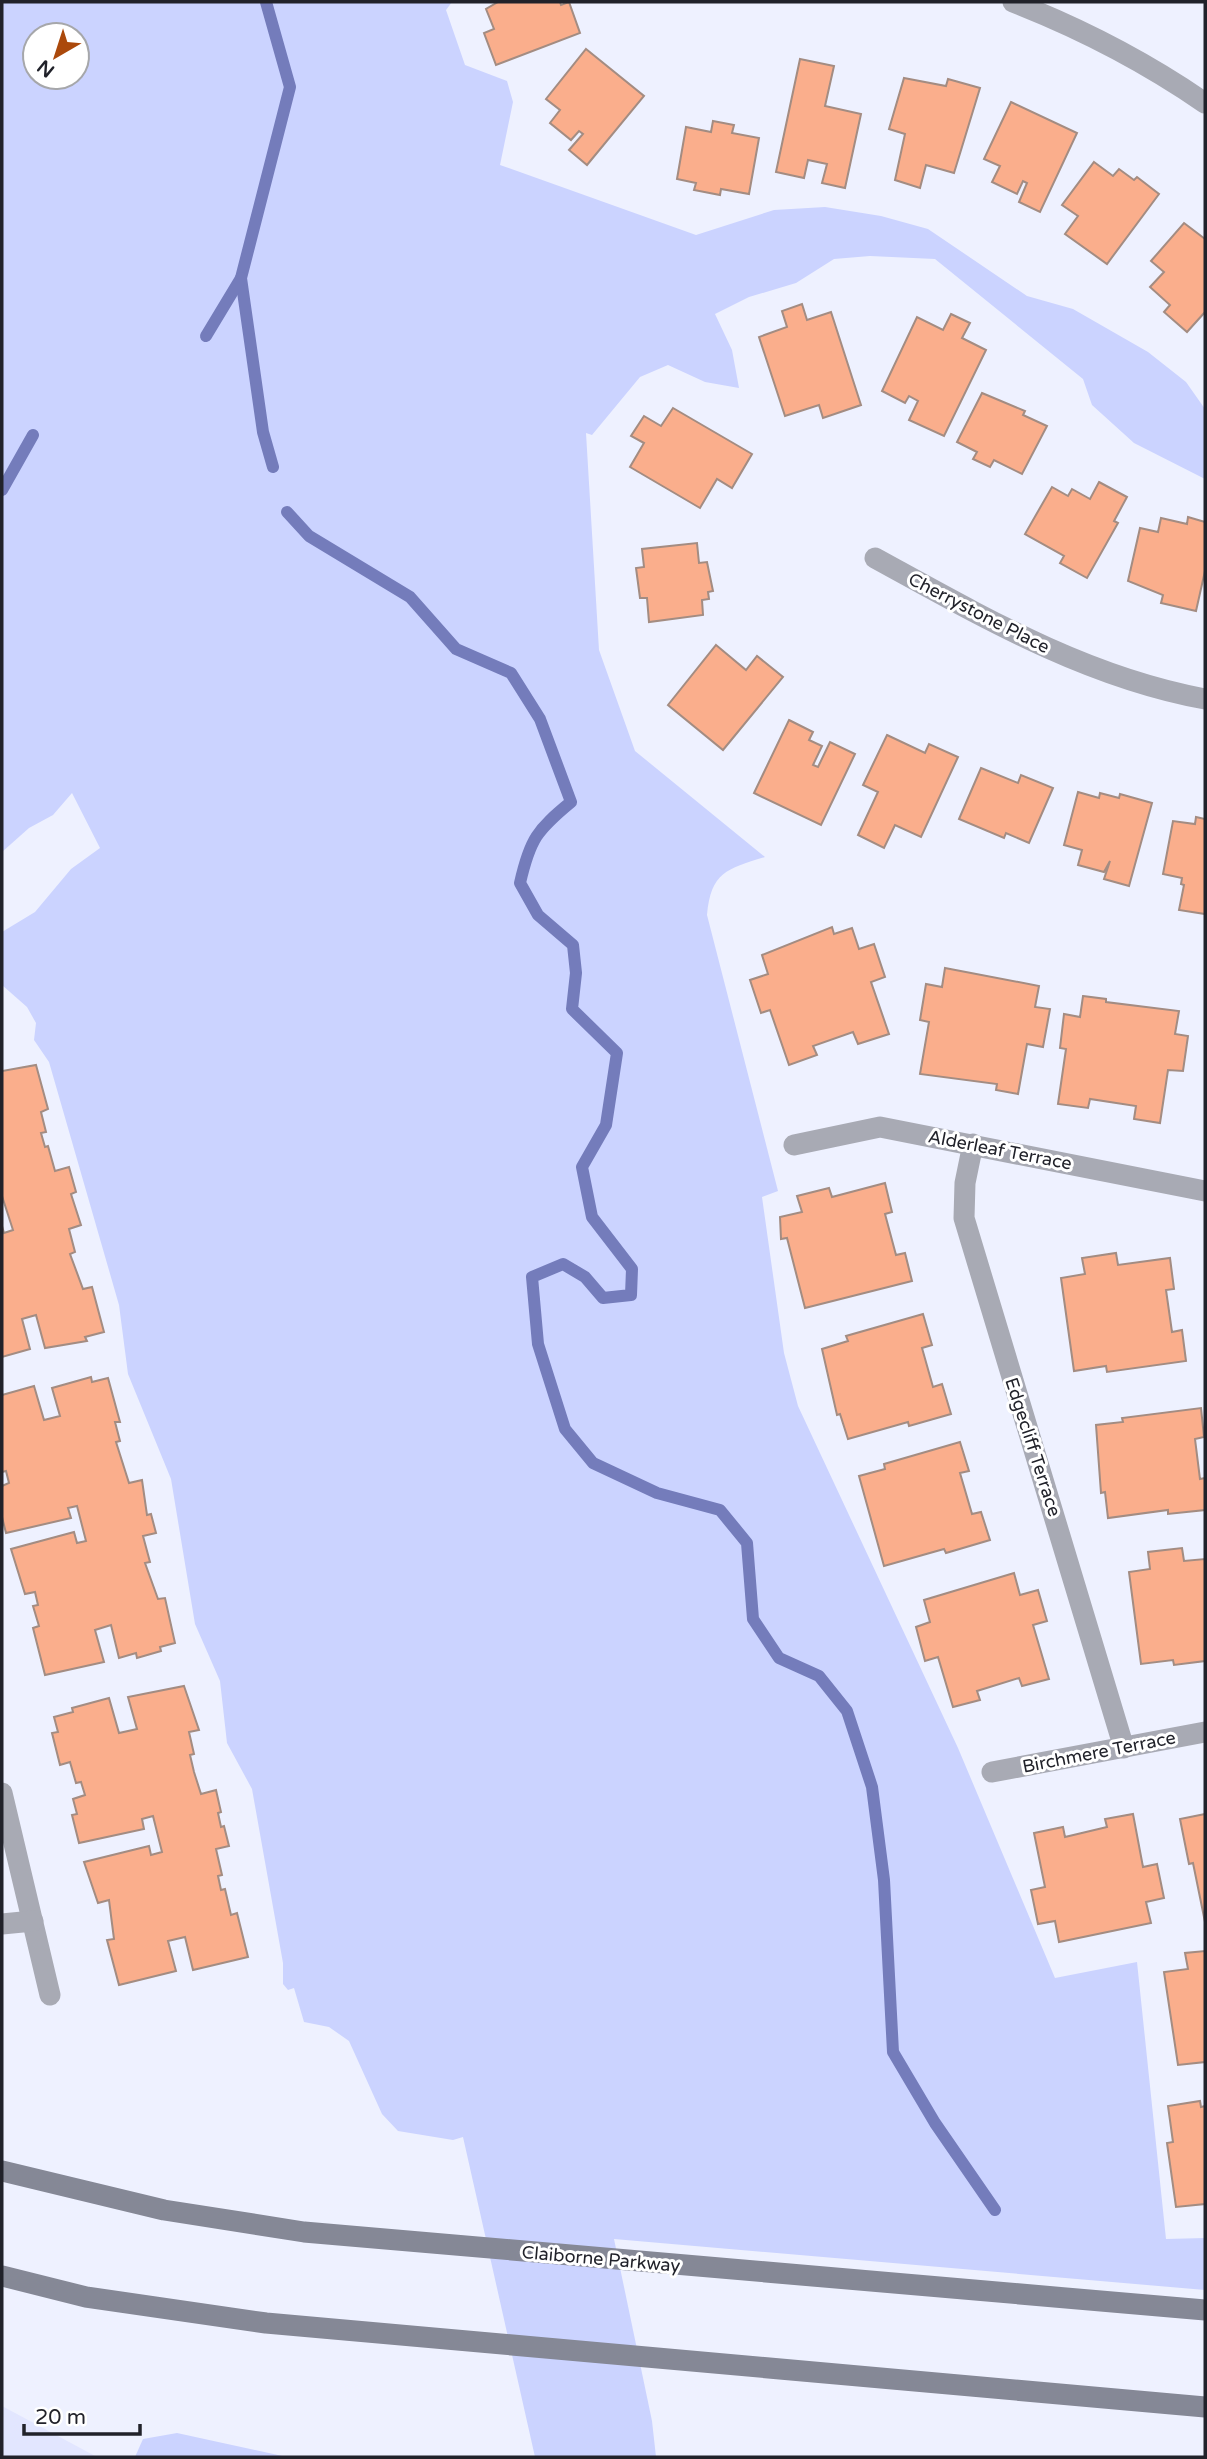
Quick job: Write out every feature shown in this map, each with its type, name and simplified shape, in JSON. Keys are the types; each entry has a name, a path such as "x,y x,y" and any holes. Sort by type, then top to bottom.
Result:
{"main road":[{"name":"Claiborne Parkway","path":"2,2171 164,2210 303,2232 1205,2310"},
{"path":"2,2276 86,2297 266,2323 1205,2407"}],"street":[{"path":"1013,2 1075,26 1150,66 1205,103"},
{"name":"Cherrystone Place","path":"875,558 1021,638 1092,668 1205,699"},
{"name":"Alderleaf Terrace","path":"794,1145 880,1127 1205,1191"},
{"name":"Edgecliff Terrace","path":"973,1144 965,1183 964,1218 1124,1748"},
{"name":"Birchmere Terrace","path":"992,1772 1205,1732"},
{"path":"2,1793 50,1995"},
{"path":"2,1924 33,1921"}],"shaded area":[{"path":"2,2 452,2 446,10 465,65 507,81 513,102 500,165 696,235 774,210 825,207 881,216 928,229 1027,296 1073,309 1148,352 1186,382 1205,409 1205,479 1134,443 1092,405 1083,379 935,259 870,256 834,259 796,283 749,297 715,314 732,350 739,388 705,382 668,365 640,377 592,435 586,433 599,650 635,751 765,857 723,874 712,889 707,915 778,1191 762,1197 784,1353 798,1406 958,1748 1055,1978 1137,1962 1166,2239 1205,2238 1205,2290 614,2239 652,2421 656,2457 535,2457 463,2137 453,2140 398,2131 382,2114 349,2041 329,2027 304,2022 294,1988 288,1990 283,1984 283,1963 252,1789 227,1743 220,1681 195,1624 171,1479 128,1374 119,1305 49,1062 34,1040 36,1023 27,1007 2,985 2,932 35,912 71,869 100,848 72,793 53,815 29,828 2,852"},
{"path":"2,2406 97,2457 2,2457"},
{"path":"177,2433 287,2457 135,2457 143,2439"}],"building":[{"path":"498,2 560,2 561,5 569,2 580,33 496,65 484,33 494,29 486,9"},
{"path":"586,49 644,96 587,165 569,150 583,134 579,131 571,140 550,123 560,110 546,99"},
{"path":"800,59 834,66 825,106 861,114 845,188 822,183 827,164 808,160 804,178 776,172"},
{"path":"904,78 946,86 948,79 980,88 954,173 926,165 920,188 895,180 905,134 889,129"},
{"path":"1011,102 1077,133 1040,212 1019,202 1027,183 1023,181 1017,194 992,182 1000,166 984,159"},
{"path":"713,121 734,125 732,133 759,138 749,194 721,189 720,195 694,190 696,183 677,179 686,127 711,132"},
{"path":"1094,162 1113,176 1119,169 1134,180 1137,177 1159,194 1107,264 1065,234 1078,216 1062,205"},
{"path":"1184,223 1205,239 1205,312 1187,332 1164,312 1170,305 1150,287 1164,272 1151,261"},
{"path":"802,304 807,320 831,312 861,405 823,418 819,405 785,416 759,337 787,327 782,311"},
{"path":"951,314 970,323 962,338 986,350 944,436 909,420 918,401 909,396 905,403 882,391 917,317 943,330"},
{"path":"982,393 1025,411 1023,415 1047,426 1022,474 994,460 990,467 973,459 977,452 957,442"},
{"path":"673,408 752,454 732,488 717,479 700,508 630,467 644,443 631,436 644,416 661,426"},
{"path":"1099,482 1127,497 1114,521 1118,523 1087,578 1060,563 1064,556 1025,534 1052,487 1068,496 1072,489 1090,499"},
{"path":"1188,517 1205,522 1205,571 1196,611 1161,603 1163,595 1128,581 1140,528 1158,532 1161,518 1187,524"},
{"path":"697,543 699,563 707,562 713,591 708,592 709,599 702,600 703,615 649,622 647,598 640,598 636,568 644,567 642,549"},
{"path":"716,645 746,670 757,656 783,677 723,750 668,705"},
{"path":"789,720 813,732 809,740 822,746 813,765 818,767 830,742 855,754 821,825 754,793"},
{"path":"887,735 925,753 929,744 958,757 921,837 895,825 884,848 858,835 878,792 863,785"},
{"path":"981,768 1018,783 1021,775 1053,788 1029,843 1006,833 1004,838 959,819"},
{"path":"1078,792 1099,798 1100,793 1119,798 1120,794 1152,803 1129,886 1104,879 1110,861 1104,872 1078,865 1082,850 1064,845"},
{"path":"1196,817 1205,819 1205,914 1179,910 1184,885 1181,884 1182,878 1163,874 1173,821 1195,824"},
{"path":"832,927 834,934 852,928 859,949 874,944 885,977 871,982 889,1034 858,1044 853,1032 813,1046 817,1055 789,1065 770,1010 761,1013 750,980 768,974 762,955"},
{"path":"945,968 1039,986 1035,1007 1050,1009 1043,1047 1027,1044 1018,1094 996,1090 997,1084 920,1074 929,1022 920,1020 926,984 942,987"},
{"path":"1083,996 1106,999 1106,1002 1179,1011 1175,1034 1188,1036 1183,1071 1168,1070 1160,1123 1134,1119 1136,1106 1090,1099 1088,1108 1058,1104 1066,1049 1060,1048 1064,1014 1080,1017"},
{"path":"36,1065 48,1109 41,1112 46,1132 41,1133 45,1147 48,1146 55,1171 69,1167 76,1192 71,1194 81,1225 69,1229 75,1252 70,1254 83,1289 92,1287 104,1332 85,1337 87,1341 45,1348 36,1315 22,1319 30,1349 2,1357 2,1226 4,1233 13,1230 2,1196 2,1071"},
{"path":"885,1183 892,1212 885,1214 896,1255 905,1253 912,1281 805,1308 787,1238 781,1239 780,1217 802,1212 797,1196 829,1188 832,1197"},
{"path":"1116,1253 1118,1265 1170,1258 1174,1289 1166,1290 1172,1332 1182,1330 1186,1361 1107,1372 1106,1366 1074,1371 1061,1278 1085,1274 1082,1258"},
{"path":"923,1314 932,1345 922,1348 933,1387 942,1384 951,1414 909,1426 908,1422 848,1439 840,1414 837,1415 822,1349 848,1341 846,1336"},
{"path":"91,1377 92,1382 108,1378 120,1422 115,1422 120,1441 116,1442 129,1483 142,1480 147,1515 151,1514 156,1533 143,1536 150,1562 145,1563 158,1599 165,1598 175,1643 160,1647 161,1651 137,1658 136,1653 119,1658 111,1625 95,1630 104,1662 45,1675 33,1628 39,1626 33,1606 38,1605 35,1592 25,1594 11,1549 74,1532 77,1543 86,1541 77,1506 68,1508 71,1518 6,1533 2,1517 2,1486 9,1483 6,1471 2,1472 2,1395 34,1386 44,1420 60,1416 52,1388"},
{"path":"1201,1408 1204,1437 1195,1439 1200,1479 1205,1478 1205,1510 1168,1514 1168,1510 1108,1518 1105,1492 1101,1493 1096,1425 1123,1422 1122,1418"},
{"path":"960,1442 969,1471 960,1473 972,1514 981,1512 990,1540 946,1553 944,1549 884,1566 859,1476 885,1469 884,1464"},
{"path":"1182,1548 1184,1561 1205,1559 1205,1661 1174,1665 1173,1660 1141,1664 1129,1572 1150,1569 1148,1552"},
{"path":"1014,1573 1020,1595 1038,1590 1047,1621 1033,1625 1049,1679 1022,1686 1019,1678 977,1691 980,1700 953,1707 938,1657 925,1661 916,1627 930,1622 924,1600"},
{"path":"184,1686 199,1730 189,1732 194,1754 190,1755 194,1772 201,1794 216,1790 221,1827 224,1826 229,1846 216,1849 222,1875 218,1876 221,1890 225,1889 231,1915 237,1913 248,1957 193,1970 185,1937 168,1941 176,1971 119,1985 107,1940 114,1939 109,1900 98,1903 84,1862 149,1846 151,1855 162,1852 153,1816 142,1819 144,1829 79,1843 72,1815 77,1814 73,1799 85,1795 81,1782 76,1783 70,1762 60,1765 52,1733 58,1732 54,1717 73,1712 72,1708 109,1698 119,1733 137,1729 128,1697"},
{"path":"1133,1814 1143,1867 1157,1864 1164,1898 1146,1902 1151,1923 1059,1942 1055,1921 1038,1924 1031,1890 1045,1887 1034,1833 1063,1827 1065,1837 1107,1827 1105,1819"},
{"path":"1205,1814 1205,1922 1193,1863 1189,1864 1180,1819"},
{"path":"1205,1951 1205,2062 1178,2065 1164,1972 1188,1969 1185,1953"},
{"path":"1200,2101 1201,2107 1205,2106 1205,2204 1176,2207 1167,2143 1173,2142 1168,2106"}],"waterway":[{"path":"266,2 290,87 241,278 263,432 273,467"},
{"path":"206,336 241,278"},
{"path":"2,490 33,435"},
{"path":"287,512 309,536 410,597 456,649 511,673 540,719 571,802 536,836 520,883 538,915 573,945 576,973 572,1009 617,1053 606,1125 582,1167 592,1217 632,1269 631,1295 603,1298 585,1277 563,1264 532,1277 538,1344 565,1429 593,1463 657,1493 720,1510 747,1543 753,1619 779,1658 819,1676 847,1711 872,1787 884,1880 893,2052 935,2123 995,2210"}]}
